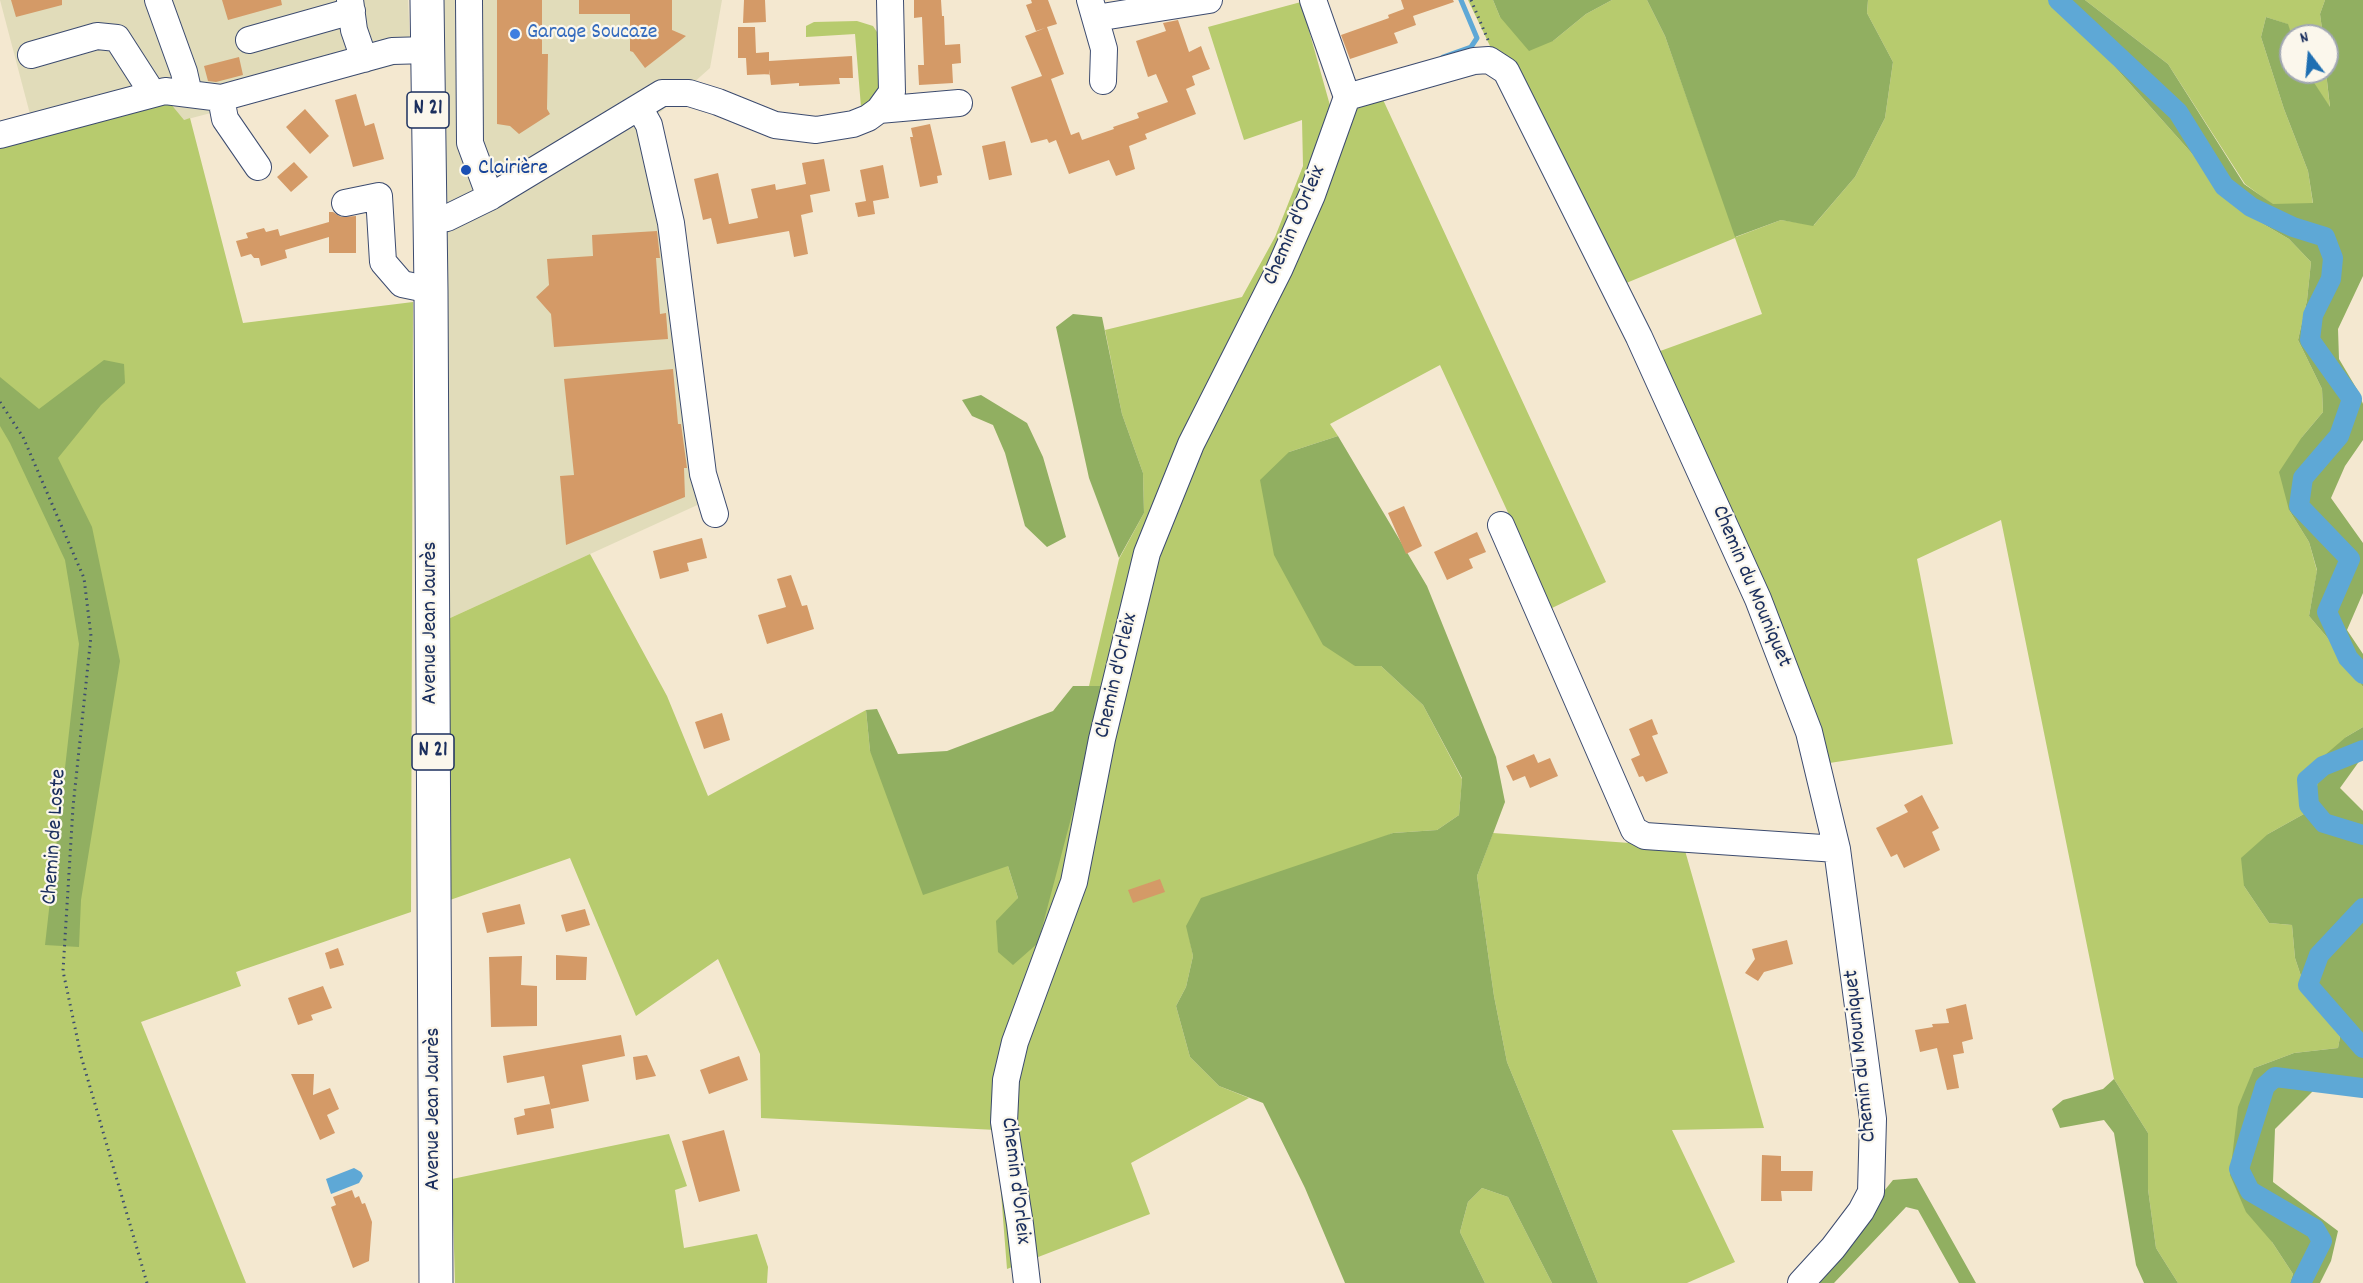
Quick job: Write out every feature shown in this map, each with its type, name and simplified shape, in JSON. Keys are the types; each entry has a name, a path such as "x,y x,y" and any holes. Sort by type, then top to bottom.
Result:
{"main road":[{"name":"Avenue Jean Jaurès","path":"427,0 431,290 436,1283"}],"street":[{"path":"158,0 184,72 189,94"},
{"path":"469,0 470,143 490,197"},
{"path":"430,220 447,218 490,197 662,93 689,93 774,125 816,130 853,124 868,118 879,110 892,92 891,0"},
{"path":"1103,81 1104,49 1093,9 1209,0"},
{"path":"1313,0 1347,97 1474,61 1490,60"},
{"path":"249,40 351,5 354,30 364,59"},
{"path":"31,55 98,36 117,38 153,94"},
{"path":"0,135 165,91 220,98 392,51 428,50"},
{"name":"Chemin du Mouniquet","path":"1490,60 1506,71 1640,337 1758,598 1809,732 1837,849 1873,1119 1871,1192 1861,1211 1833,1248 1801,1283"},
{"name":"Chemin d'Orleix","path":"1027,1283 1004,1122 1006,1080 1015,1042 1074,882 1102,739 1147,554 1191,444 1279,270 1308,206 1347,97"},
{"path":"220,98 225,119 258,167"},
{"path":"879,110 959,103"},
{"path":"639,107 649,125 671,223 703,474 715,514"},
{"path":"345,203 379,196 383,262 402,284 431,290"},
{"path":"1501,525 1634,830 1645,836 1837,849"}],"path":[{"path":"1471,0 1489,40 1490,60"},
{"name":"Chemin de Loste","path":"0,402 23,437 84,578 91,636 74,807 63,971 81,1056 147,1283"}],"shaded area":[{"path":"0,0 408,0 411,61 184,120 36,137"},
{"path":"444,0 722,0 710,68 655,117 717,496 448,619"}],"green space":[{"path":"1468,0 1493,0 1500,17 1553,41 1586,14 1612,0 1647,0 1665,36 1736,237 1781,220 1814,225 1855,177 1885,118 1893,62 1867,13 1868,0 2049,0 2099,49 2195,157 2236,208 2289,239 2311,262 2307,300 2298,340 2322,389 2323,412 2302,437 2289,510 2309,542 2317,571 2309,616 2363,687 2363,727 2346,737 2311,810 2268,834 2244,886 2269,923 2292,925 2295,958 2307,994 2340,1037 2338,1048 2294,1053 2254,1068 2272,1242 2293,1274 2290,1283 2178,1283 2156,1248 2148,1189 2148,1133 2114,1079 2001,520 1917,559 1953,744 1810,766 1771,647 1641,358 1762,314 1735,238 1607,291"},
{"path":"1493,0 1612,0 1586,14 1553,41 1529,51 1500,17"},
{"path":"1647,0 1868,0 1867,13 1893,62 1885,118 1855,177 1813,226 1781,220 1735,237 1665,36"},
{"path":"2049,0 2085,0 2168,64 2244,184 2273,204 2313,203 2308,171 2284,109 2261,37 2266,17 2288,24 2279,24 2279,84 2315,84 2330,107 2327,84 2339,84 2339,24 2321,24 2320,14 2325,0 2363,0 2363,276 2338,329 2339,359 2363,404 2363,440 2345,466 2331,498 2363,543 2363,593 2347,630 2363,654 2363,687 2309,616 2317,570 2309,542 2289,510 2279,472 2302,437 2323,412 2322,389 2298,340 2307,300 2311,262 2289,239 2236,208 2195,157 2099,49"},
{"path":"2085,0 2325,0 2320,14 2321,24 2287,24 2266,17 2261,37 2284,109 2308,171 2313,204 2272,204 2245,184 2168,64"},
{"path":"1301,2 1331,109 1379,91 1606,582 1552,608 1440,365 1330,424 1338,436 1289,452 1355,666 1381,666 1423,705 1462,779 1459,815 1437,830 1393,833 1187,926 1193,956 1186,987 1176,1006 1190,1057 1219,1086 1249,1098 1131,1163 1150,1214 1007,1269 996,1130 761,1118 760,1054 718,959 636,1016 570,858 450,900 448,619 590,554 667,696 708,796 866,710 870,751 1008,866 1018,898 998,952 1106,686 1089,686 1119,559 1144,513 1143,473 1122,414 1105,330 1242,297 1275,237 1303,166 1302,120 1244,140 1208,27"},
{"path":"857,21 873,26 879,35 883,84 868,104 861,107 855,34 806,37 806,26 814,22"},
{"path":"2314,84 2327,84 2330,108"},
{"path":"170,103 184,120 190,118 243,323 413,302 411,912 236,972 241,986 141,1022 246,1283 0,1283 0,147"},
{"path":"1073,314 1102,317 1122,414 1143,473 1144,513 1119,558 1089,478 1056,327"},
{"path":"104,360 124,364 125,383 101,405 58,458 92,527 120,661 81,900 79,947 45,945 79,644 65,560 0,426 0,377 39,409"},
{"path":"981,395 1027,423 1043,457 1066,537 1047,547 1025,526 1005,453 993,425 972,416 962,400"},
{"path":"1338,436 1427,586 1496,757 1505,802 1477,876 1494,996 1507,1062 1598,1283 1552,1283 1508,1197 1482,1188 1468,1202 1460,1232 1485,1283 1345,1283 1305,1188 1263,1103 1219,1086 1190,1057 1176,1006 1186,987 1193,956 1186,926 1201,898 1393,833 1437,830 1459,815 1462,778 1423,705 1381,666 1355,666 1323,645 1274,555 1260,480 1289,452"},
{"path":"1073,686 1106,686 1038,943 1013,965 998,952 996,921 1018,898 1008,866 923,895 870,751 866,710 877,709 898,754 947,751 1053,711"},
{"path":"2363,727 2363,756 2340,788 2363,811 2363,1093 2313,1091 2275,1129 2273,1182 2338,1231 2331,1261 2320,1283 2290,1283 2293,1274 2272,1242 2246,1212 2230,1175 2238,1107 2254,1068 2294,1053 2338,1048 2340,1037 2307,994 2295,958 2292,925 2269,923 2244,886 2241,858 2268,834 2311,810 2325,755 2346,737"},
{"path":"1493,833 1684,847 1764,1128 1672,1130 1735,1262 1687,1283 1598,1283 1507,1062 1494,996 1477,876"},
{"path":"2114,1079 2148,1133 2148,1189 2156,1248 2178,1283 2144,1283 2136,1265 2114,1133 2104,1120 2060,1128 2052,1109 2063,1100 2103,1089"},
{"path":"669,1134 687,1186 675,1190 684,1248 757,1234 768,1267 767,1283 455,1283 452,1179"},
{"path":"1917,1178 1976,1283 1959,1283 1918,1210 1906,1207 1834,1283 1809,1283 1893,1180"},
{"path":"1482,1188 1508,1197 1552,1283 1485,1283 1460,1232 1468,1202"}],"water":[{"path":"354,1168 363,1176 359,1183 331,1194 326,1179"}],"building":[{"path":"11,0 62,0 62,5 16,17"},
{"path":"222,0 281,0 282,5 228,20"},
{"path":"497,0 542,0 542,54 548,54 547,109 550,114 519,134 510,126 497,124"},
{"path":"579,0 672,0 672,30 686,36 645,68 630,51 630,14 579,14"},
{"path":"744,0 765,0 766,22 743,23"},
{"path":"914,0 941,0 945,45 960,44 961,63 952,64 953,83 919,85 918,65 924,65 922,17 914,18"},
{"path":"1031,0 1048,0 1057,24 1047,27 1064,74 1051,79 1071,135 1079,132 1082,140 1139,118 1137,113 1168,102 1156,74 1148,77 1136,41 1166,31 1163,23 1178,20 1189,52 1201,46 1210,69 1192,76 1195,85 1186,89 1196,114 1145,134 1147,139 1129,146 1135,169 1116,176 1109,160 1069,174 1056,140 1049,143 1047,139 1031,143 1011,87 1042,76 1025,36 1045,28 1036,31 1026,5 1032,3"},
{"path":"1401,0 1453,0 1454,2 1413,16 1416,25 1394,33 1398,43 1350,59 1341,35 1389,18 1388,15 1404,9"},
{"path":"738,27 755,27 756,53 769,52 769,61 852,56 853,78 839,78 840,84 799,86 799,83 771,85 770,74 747,75 746,58 738,58"},
{"path":"239,57 243,75 216,82 208,81 204,66"},
{"path":"356,94 365,126 374,123 384,159 353,167 335,100"},
{"path":"305,109 329,136 310,154 286,127"},
{"path":"930,124 942,175 937,176 938,183 920,187 910,137 913,137 911,128"},
{"path":"1005,141 1012,175 989,180 982,146"},
{"path":"824,159 830,191 810,195 813,212 801,215 808,254 794,257 789,231 717,244 711,218 703,220 694,179 718,173 729,224 758,218 751,189 775,184 776,190 806,184 802,163"},
{"path":"294,162 308,177 291,192 277,177"},
{"path":"883,165 889,198 873,201 875,214 858,217 855,203 866,201 860,170"},
{"path":"329,212 341,217 356,216 356,253 329,253 329,237 285,250 287,258 261,266 259,258 254,258 251,254 241,257 236,241 248,238 246,233 264,228 266,232 278,229 280,236 329,222"},
{"path":"657,231 660,258 656,258 660,314 666,313 668,339 554,347 551,314 536,297 549,285 547,259 593,256 592,235"},
{"path":"673,369 678,424 681,424 687,468 684,468 685,497 566,545 560,476 574,475 564,379"},
{"path":"1404,506 1422,546 1406,554 1388,513"},
{"path":"1477,532 1486,552 1469,559 1473,568 1447,580 1434,552"},
{"path":"702,538 707,558 687,563 689,571 660,579 653,551"},
{"path":"791,575 802,606 807,605 814,629 767,644 758,615 786,607 777,579"},
{"path":"722,713 730,740 704,749 695,722"},
{"path":"1652,719 1658,734 1652,736 1668,773 1646,782 1643,776 1639,777 1631,759 1640,755 1629,729"},
{"path":"1534,754 1538,763 1550,758 1558,776 1530,788 1525,776 1513,781 1506,766"},
{"path":"1922,795 1939,828 1932,832 1940,850 1904,868 1897,854 1891,857 1876,828 1908,812 1904,805"},
{"path":"1160,879 1165,892 1133,903 1128,890"},
{"path":"520,904 525,924 487,933 482,913"},
{"path":"585,909 590,925 566,932 561,915"},
{"path":"1787,940 1793,964 1764,972 1758,981 1745,973 1755,959 1752,949"},
{"path":"338,948 344,965 330,969 325,953"},
{"path":"556,955 587,957 586,980 556,980"},
{"path":"522,956 521,985 537,986 537,1026 491,1027 489,957"},
{"path":"323,986 332,1008 311,1015 313,1020 298,1025 288,998"},
{"path":"1966,1004 1973,1039 1962,1042 1964,1053 1953,1055 1959,1088 1947,1090 1937,1048 1920,1052 1915,1030 1933,1027 1932,1024 1949,1023 1946,1009"},
{"path":"621,1035 625,1056 582,1065 589,1101 551,1109 544,1076 507,1083 503,1056"},
{"path":"647,1055 656,1076 636,1080 633,1057"},
{"path":"739,1056 748,1080 709,1094 700,1070"},
{"path":"291,1074 314,1074 313,1095 330,1088 339,1109 327,1115 335,1133 320,1140"},
{"path":"550,1104 554,1128 517,1135 514,1118 525,1115 524,1109"},
{"path":"724,1130 740,1191 699,1202 682,1141"},
{"path":"1762,1155 1781,1156 1781,1171 1813,1171 1812,1191 1781,1191 1782,1201 1761,1201"},
{"path":"352,1190 355,1198 359,1196 362,1204 365,1203 372,1222 369,1261 353,1268 331,1207 336,1205 333,1197"}],"waterway":[{"path":"1443,57 1471,47 1477,38 1461,0"},
{"path":"2058,0 2178,112 2224,186 2251,207 2293,227 2325,237 2333,258 2331,279 2313,315 2310,340 2352,399 2339,436 2303,478 2299,506 2350,559 2327,612 2348,658 2363,674"},
{"path":"2363,750 2323,766 2307,780 2309,805 2324,823 2363,835"},
{"path":"2363,908 2319,955 2308,985 2363,1048"},
{"path":"2301,1283 2322,1241 2315,1229 2250,1191 2239,1169 2265,1086 2275,1077 2363,1088"}],"place":[{"name":"Garage Soucaze","path":"515,34"},
{"name":"Clairière","path":"466,170"}]}
